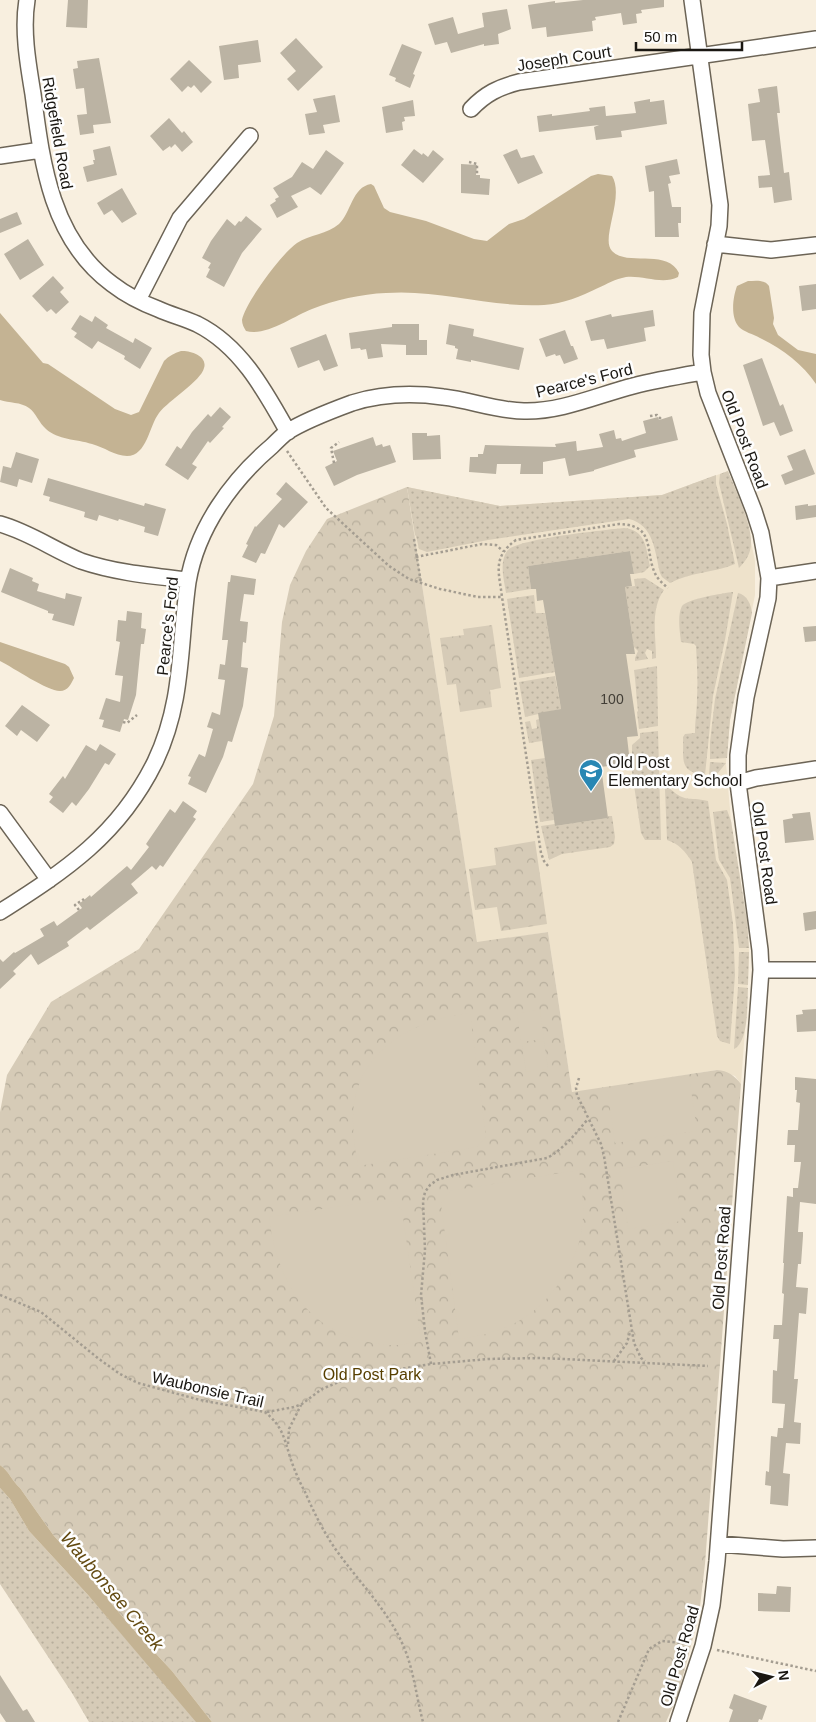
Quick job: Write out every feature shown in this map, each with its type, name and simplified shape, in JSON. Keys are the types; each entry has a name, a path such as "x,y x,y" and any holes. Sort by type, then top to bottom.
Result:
{"street":[{"name":"Ridgefield Road","path":"27,0 26,41 41,150 50,191 67,232 92,266 111,284 138,300 181,317 217,336 236,353 264,390 288,432"},
{"name":"Old Post Road","path":"678,1722 703,1646 712,1606 719,1544 730,1372 761,970 760,945 738,783 738,755 746,697 768,598 769,578 761,533 754,511 708,393 703,372 702,313 719,226 720,204 692,0"},
{"name":"Joseph Court","path":"471,109 487,94 502,86 519,82 816,39"},
{"path":"138,300 180,218 250,136"},
{"path":"0,156 41,150"},
{"path":"715,244 771,250 816,245"},
{"name":"Pearce's Ford","path":"0,912 82,856 105,835 139,790 155,762 168,730 178,688 188,580 198,546 213,515 230,488 253,462 288,432 328,413 355,403 387,396 443,397 524,411 556,408 636,385 703,372"},
{"path":"0,524 20,531 62,553 101,567 122,572 188,580"},
{"path":"769,578 816,571"},
{"path":"738,783 756,778 816,769"},
{"path":"0,812 49,880"},
{"path":"761,970 816,970"},
{"path":"719,1544 783,1549 816,1548"}],"path":[{"path":"469,162 477,164 477,175"},
{"path":"650,416 657,415 660,419"},
{"path":"334,463 331,448 339,442"},
{"path":"285,447 326,508 389,566 409,579 459,594 478,597 502,597"},
{"path":"548,866 544,862 541,853 502,597 498,566 503,551 516,540 629,524 636,527 646,536 657,577 668,588"},
{"path":"414,538 421,583"},
{"path":"416,557 482,544 496,545 503,551"},
{"path":"123,722 127,723 137,715"},
{"path":"79,910 75,905 84,899"},
{"path":"579,1078 576,1088 578,1095 601,1144 604,1156 631,1328 638,1353 646,1362"},
{"path":"432,1364 421,1294 425,1250 423,1201 430,1185 437,1180 453,1175 547,1158 569,1142 588,1119"},
{"name":"Waubonsie Trail","path":"0,1296 41,1312 99,1359 120,1374 138,1383 200,1400 265,1412 281,1430 304,1492 340,1556 395,1629 412,1668 423,1722"},
{"path":"614,1361 627,1343 631,1328"},
{"path":"265,1412 279,1411 302,1404 322,1389 341,1381 432,1364 507,1358 564,1358 708,1366"},
{"path":"288,1446 289,1429 302,1404"},
{"path":"618,1722 649,1649 662,1641 691,1644"},
{"path":"716,1649 816,1670"}],"shaded area":[{"path":"598,174 612,176 615,185 615,206 609,237 609,245 612,251 619,256 627,258 666,261 679,273 678,277 659,280 626,277 572,299 544,305 504,304 406,292 367,295 348,298 321,306 262,331 246,331 243,326 242,320 250,302 282,257 297,243 339,224 356,195 365,186 371,184 374,186 384,208 390,212 426,221 474,239 487,241 509,224 524,219 591,176"},
{"path":"748,281 762,281 769,286 774,318 773,324 778,335 798,350 816,354 816,384 791,357 768,342 743,330 736,323 733,307 737,286"},
{"path":"0,313 43,363 48,364 115,409 131,415 139,412 164,361 170,356 181,351 193,353 201,357 205,364 204,368 191,385 159,413 139,451 134,455 118,455 96,445 67,439 51,433 26,406 0,400"},
{"name":"Old Post Elementary School","path":"728,471 747,522 755,561 755,595 730,720 726,763 731,821 747,921 749,952 741,1084 735,1076 717,1070 572,1093 548,932 477,943 407,487 500,506 662,495"},
{"path":"0,642 65,664 69,667 74,678 72,683 63,691 60,691 30,679 0,661"},
{"path":"0,1465 20,1488 54,1536 105,1592 111,1603 172,1671 212,1722 196,1722 88,1595 29,1531 10,1499 0,1488"}],"green space":[{"path":"728,471 743,507 751,535 749,553 739,568 719,483 720,474"},
{"path":"716,475 716,484 735,564 678,579 670,583 660,573 655,548 648,533 644,527 629,519 488,540 427,552 419,549 407,487 500,506 662,495"},
{"name":"Old Post Park","path":"407,487 477,942 548,932 572,1092 717,1070 730,1074 741,1084 705,1564 699,1615 678,1695 666,1722 212,1722 172,1671 111,1603 105,1592 54,1536 20,1488 0,1465 0,1112 7,1075 51,1002 139,949 253,784 274,716 282,622 290,585 306,551 327,519"},
{"path":"624,528 637,532 644,541 650,566 644,572 634,574 630,551 528,566 531,589 506,593 503,561 507,551 514,547 543,539"},
{"path":"645,578 664,590 655,614 656,658 652,659 652,651 647,649 645,653 648,659 635,661 638,651 634,647 625,587 635,586 634,579"},
{"path":"733,592 713,696 705,775 690,771 686,767 683,758 683,737 685,734 695,733 697,672 696,646 681,642 680,610 685,603"},
{"path":"738,593 748,600 752,613 730,720 727,758 710,759 715,699"},
{"path":"534,595 536,613 545,613 555,672 519,678 507,599"},
{"path":"492,625 501,688 490,690 492,707 460,712 456,684 447,685 440,638 464,635 463,629"},
{"path":"657,666 658,726 639,729 634,670"},
{"path":"555,676 561,709 525,717 519,682"},
{"path":"539,719 542,741 529,743 525,722 530,721 532,729 537,728 536,720"},
{"path":"658,731 661,840 645,840 641,833 630,758 632,745 640,738 640,733"},
{"path":"545,758 554,820 540,822 531,760"},
{"path":"710,762 726,763 718,773 709,775"},
{"path":"667,786 673,792 683,797 708,801 716,860 727,880 733,924 735,975 730,1044 720,1041 717,1036 692,862 681,848 667,840 665,789"},
{"path":"727,810 731,821 747,921 749,948 739,948 730,878 719,860 713,812"},
{"path":"608,816 612,816 615,837 614,844 610,847 562,854 549,860 541,826 555,824 555,826 608,818"},
{"path":"535,841 547,924 501,931 497,907 475,910 469,869 496,865 494,848"},
{"path":"739,952 749,952 748,985 738,984"},
{"path":"738,987 748,988 747,1012 745,1031 739,1045 734,1049"},
{"path":"540,1010 544,1039 521,1042 517,1013"},
{"path":"470,1013 486,1137 477,1147 358,1166 353,1130 354,1103 363,1076 373,1061 385,1047 416,1027 452,1016"},
{"path":"544,1041 548,1069 526,1072 522,1044"},
{"path":"689,1076 697,1131 615,1143 607,1088"},
{"path":"673,1161 682,1221 628,1229 620,1169"},
{"path":"579,1170 583,1206 581,1234 573,1259 563,1277 543,1303 519,1321 492,1332 459,1339 441,1204 450,1191"},
{"path":"389,1199 402,1210 421,1342 393,1345 374,1343 339,1332 322,1322 307,1309 295,1294 285,1277 272,1238 269,1217"},
{"path":"0,1488 10,1499 29,1531 88,1595 198,1722 89,1722 0,1584"}],"building":[{"path":"68,0 88,0 87,28 66,27"},
{"path":"583,0 664,0 664,7 641,10 642,13 636,14 637,23 623,25 621,13 595,17 596,20 592,21 593,31 547,37 546,27 532,29 528,5 555,1 555,3"},
{"path":"507,9 511,29 498,34 499,44 484,46 484,44 451,53 447,42 435,45 428,24 453,17 458,34 484,27 482,13"},
{"path":"296,38 323,67 298,91 287,79 296,71 280,53"},
{"path":"258,40 261,62 238,65 239,78 224,80 219,46"},
{"path":"402,44 422,52 413,74 415,75 410,88 395,81 396,78 389,75"},
{"path":"99,58 111,123 93,125 94,133 80,135 77,115 87,114 84,88 76,89 73,69 78,68 77,61"},
{"path":"189,60 212,82 201,93 194,85 191,88 188,86 182,92 170,79"},
{"path":"777,86 780,113 777,113 784,173 789,172 792,200 774,203 772,187 759,188 758,176 770,175 765,140 752,141 748,104 760,102 758,89"},
{"path":"335,95 340,122 323,125 325,133 309,135 305,114 317,112 313,99"},
{"path":"650,99 650,102 664,100 667,124 621,131 622,137 596,140 594,127 599,125 539,132 537,116 590,111 589,108 605,106 606,116 636,113 634,102"},
{"path":"413,100 415,116 404,117 405,121 402,122 403,130 386,133 382,107"},
{"path":"169,118 193,142 182,152 175,144 163,151 150,136"},
{"path":"110,146 117,175 87,182 83,167 94,164 93,150"},
{"path":"414,149 428,157 433,150 444,159 423,183 401,165"},
{"path":"517,149 521,158 534,155 543,173 518,184 503,155"},
{"path":"326,150 344,163 321,195 310,187 291,196 298,207 277,218 270,205 279,197 273,188 292,177 302,162 313,169"},
{"path":"677,159 680,174 669,176 671,183 668,184 672,207 681,207 681,223 678,223 679,237 655,237 654,191 649,192 645,166"},
{"path":"461,164 477,165 476,175 480,175 480,178 490,179 489,195 461,193"},
{"path":"122,188 137,214 122,223 112,210 104,215 97,203"},
{"path":"17,212 22,224 0,233 0,219"},
{"path":"246,216 262,229 242,253 224,287 206,277 211,263 202,258 211,241 227,219 235,226"},
{"path":"28,239 44,265 20,280 4,254"},
{"path":"53,276 64,288 60,292 69,302 56,314 51,309 47,312 32,296"},
{"path":"816,284 816,309 802,311 799,286"},
{"path":"653,310 655,326 644,328 646,341 607,349 604,339 591,341 585,321 611,314 612,317"},
{"path":"80,315 92,322 95,316 108,325 106,328 133,343 135,338 152,348 140,369 124,359 125,356 98,341 92,349 74,337 77,333 71,329"},
{"path":"392,324 419,324 419,340 427,340 427,355 406,355 406,345 381,344 383,357 368,359 366,349 351,349 349,333 392,327"},
{"path":"449,324 474,329 473,336 524,348 519,370 471,360 471,362 456,359 458,349 455,346 446,344"},
{"path":"565,330 578,359 564,364 560,355 556,356 555,354 546,357 539,339"},
{"path":"326,334 338,366 324,371 319,360 298,368 290,348"},
{"path":"762,358 780,406 783,404 793,431 780,436 774,422 763,426 743,365"},
{"path":"220,407 231,417 210,443 208,441 192,464 197,467 188,480 165,465 177,446 181,449 192,432 208,414 211,417"},
{"path":"672,416 678,440 634,450 636,457 594,471 569,476 565,458 543,462 543,474 520,474 521,464 497,464 496,474 469,472 470,457 478,457 478,454 483,454 485,445 556,447 555,444 576,441 577,451 603,447 599,434 614,430 616,439 621,438 622,441 646,433 643,421 658,417 659,420"},
{"path":"412,433 427,433 427,436 440,435 441,459 413,460"},
{"path":"373,437 376,446 382,444 383,447 390,445 396,462 357,475 334,486 325,467 337,461 333,451"},
{"path":"805,449 815,474 785,485 781,475 793,470 787,456"},
{"path":"16,452 39,459 32,483 19,479 17,487 0,482 3,466 11,468"},
{"path":"48,478 144,506 145,503 166,509 158,536 144,532 145,527 99,515 97,521 84,517 85,512 49,501 50,497 43,495"},
{"path":"286,482 308,502 284,528 279,524 265,554 261,553 256,563 242,557 255,526 282,499 276,494"},
{"path":"808,504 808,506 816,505 816,517 796,520 795,506"},
{"path":"630,551 634,574 630,574 632,586 625,587 635,654 626,654 638,736 627,737 630,763 601,767 608,818 555,826 538,713 561,709 543,600 537,601 536,589 531,589 528,566"},
{"path":"10,568 33,578 32,581 39,584 37,591 65,599 66,593 82,597 74,626 52,620 54,614 1,592"},
{"path":"231,575 256,579 254,595 244,594 240,621 248,622 246,643 243,642 241,667 248,668 243,706 232,742 228,741 223,757 206,793 188,784 191,777 188,776 199,754 205,757 213,729 207,727 212,712 220,715 225,680 218,679 220,664 225,665 228,640 222,640 228,582 230,582"},
{"path":"127,611 142,613 141,628 146,629 144,644 141,644 136,695 128,720 124,719 120,732 102,727 104,720 99,719 106,698 120,702 123,676 115,675 120,642 116,641 118,620 126,621"},
{"path":"816,626 816,641 805,642 803,627"},
{"path":"22,705 50,725 37,742 21,730 17,736 5,726"},
{"path":"100,744 116,754 109,765 105,763 76,806 72,802 63,813 49,802 53,797 49,794 63,776 65,779 86,745 96,751"},
{"path":"183,801 197,811 193,817 196,819 163,867 160,865 156,870 152,866 131,884 138,893 90,930 87,927 67,942 69,946 38,965 31,954 13,971 16,974 0,989 0,959 3,962 14,952 44,936 40,929 54,921 57,926 82,908 79,904 90,895 91,897 127,866 131,870 149,847 146,844 170,809 175,813"},
{"path":"810,812 814,840 785,843 783,820 793,818 792,814"},
{"path":"816,911 816,929 805,931 803,913"},
{"path":"816,1009 816,1031 797,1032 796,1015 803,1014 802,1010"},
{"path":"795,1077 816,1079 816,1204 800,1202 798,1232 803,1232 803,1236 801,1264 798,1264 796,1287 808,1288 806,1314 799,1313 794,1379 798,1379 794,1422 801,1423 800,1444 786,1443 783,1473 790,1474 788,1506 770,1504 771,1486 765,1485 766,1471 769,1472 771,1436 777,1437 778,1428 783,1428 785,1404 772,1403 773,1370 777,1371 779,1339 773,1339 774,1325 782,1325 787,1196 793,1197 793,1188 798,1188 801,1162 794,1162 795,1145 787,1145 788,1130 798,1130 800,1103 796,1102"},
{"path":"777,1586 791,1587 790,1612 758,1611 758,1593 776,1594"},
{"path":"0,1675 23,1711 27,1709 35,1722 6,1722 0,1713"},
{"path":"734,1694 767,1706 762,1720 759,1719 758,1722 729,1722 733,1710 729,1708"}],"place":[{"name":"Old Post Elementary School","path":"591,792"}],"water label":[{"name":"Waubonsee Creek","path":"112,1591"}]}
